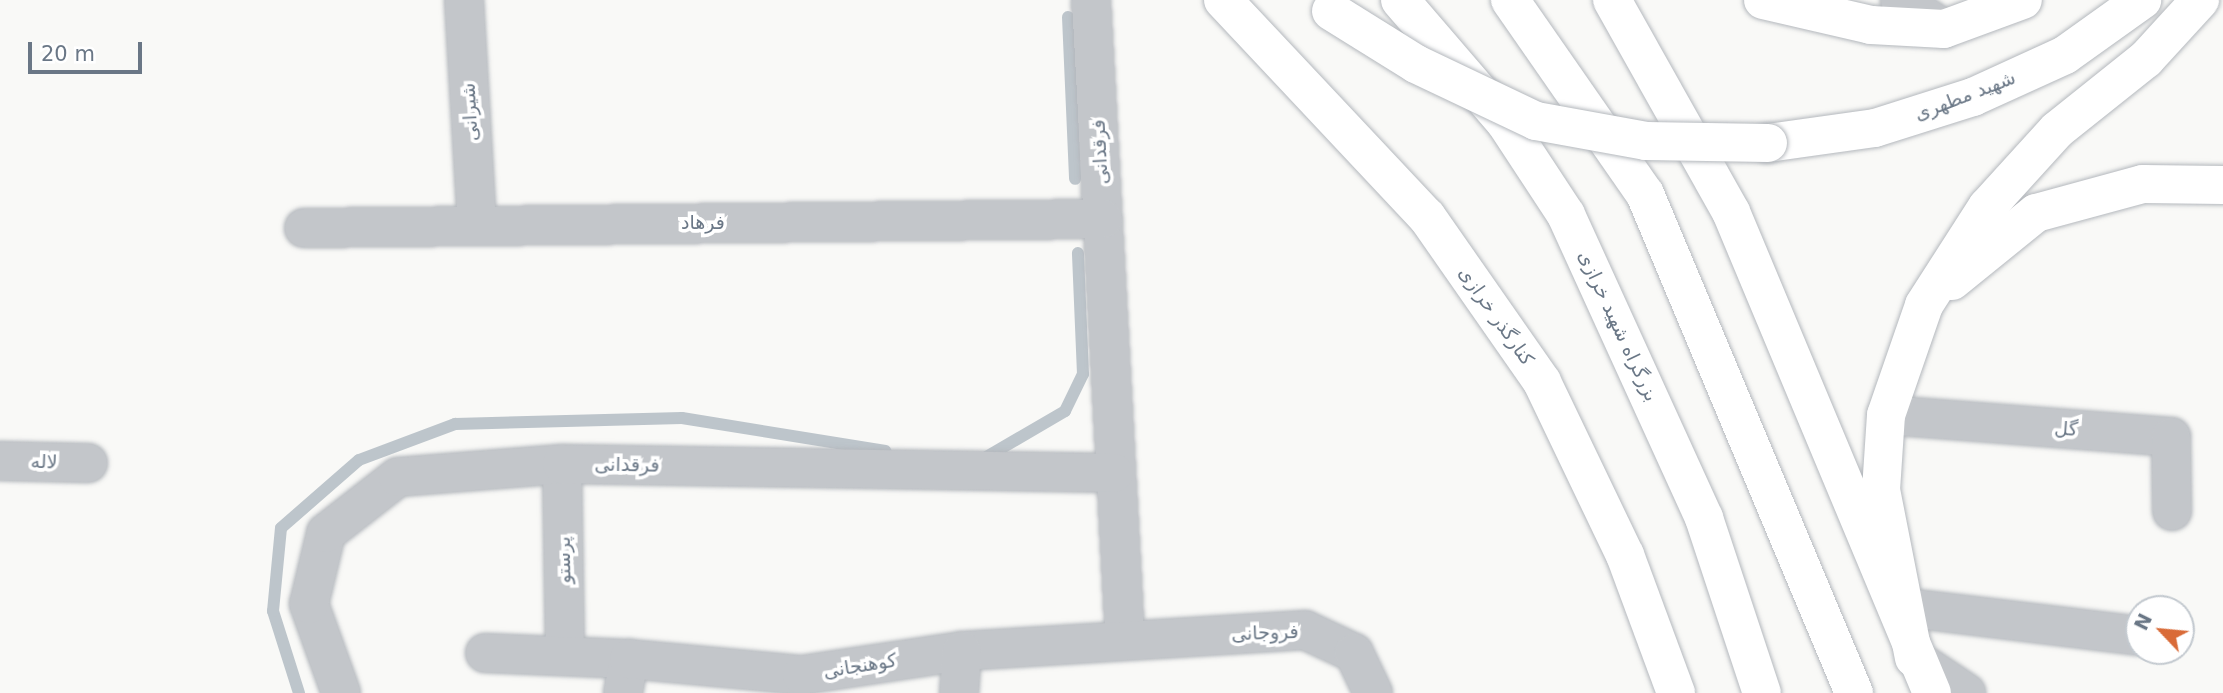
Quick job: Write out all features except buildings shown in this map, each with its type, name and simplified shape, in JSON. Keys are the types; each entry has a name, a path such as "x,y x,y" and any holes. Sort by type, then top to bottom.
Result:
{"main road":[{"name":"کنارگذر خرازی","path":"1223,0 1427,217 1542,382 1625,555 1675,693"},
{"name":"بزرگراه شهید خرازی","path":"1400,0 1506,122 1566,215 1704,518 1762,693"},
{"path":"1510,0 1645,194 1854,693"},
{"path":"1612,0 1731,212 1914,658 1932,693"},
{"path":"1763,0 1871,25 1944,29 2023,0"},
{"name":"شهید مطهری","path":"1324,6 1416,64 1536,121 1646,141 1768,142 1875,128 1973,97 2065,55 2142,0"},
{"path":"1914,658 1909,608 1881,490 1886,415 1924,305 1987,207 2030,159 2146,59 2200,0"},
{"path":"1924,305 2036,213 2143,184 2223,185"}],"street":[{"name":"شیرانی","path":"464,0 477,225"},
{"name":"فرقدانی","path":"1091,0 1114,473 1125,639"},
{"path":"1900,0 1944,29"},
{"name":"فرهاد","path":"304,228 1103,219"},
{"name":"گل","path":"1886,415 2171,437 2172,511"},
{"name":"لاله","path":"0,461 88,463"},
{"name":"فرقدانی","path":"341,693 309,604 326,533 398,477 562,464 1114,473"},
{"name":"پرستو","path":"562,464 565,655"},
{"path":"1909,608 2125,634"},
{"name":"فروجانی","path":"1125,639 1305,630 1354,653 1373,693"},
{"name":"کوهنجانی","path":"485,653 565,655 626,676 802,675 962,651 1125,639"},
{"path":"959,693 962,651"},
{"path":"1914,658 1966,693"}],"waterway":[{"path":"1068,17 1075,179"},
{"path":"983,459 1065,411 1083,374 1078,253"},
{"path":"299,693 273,611 281,528 359,460 455,424 682,418 885,451"}]}
